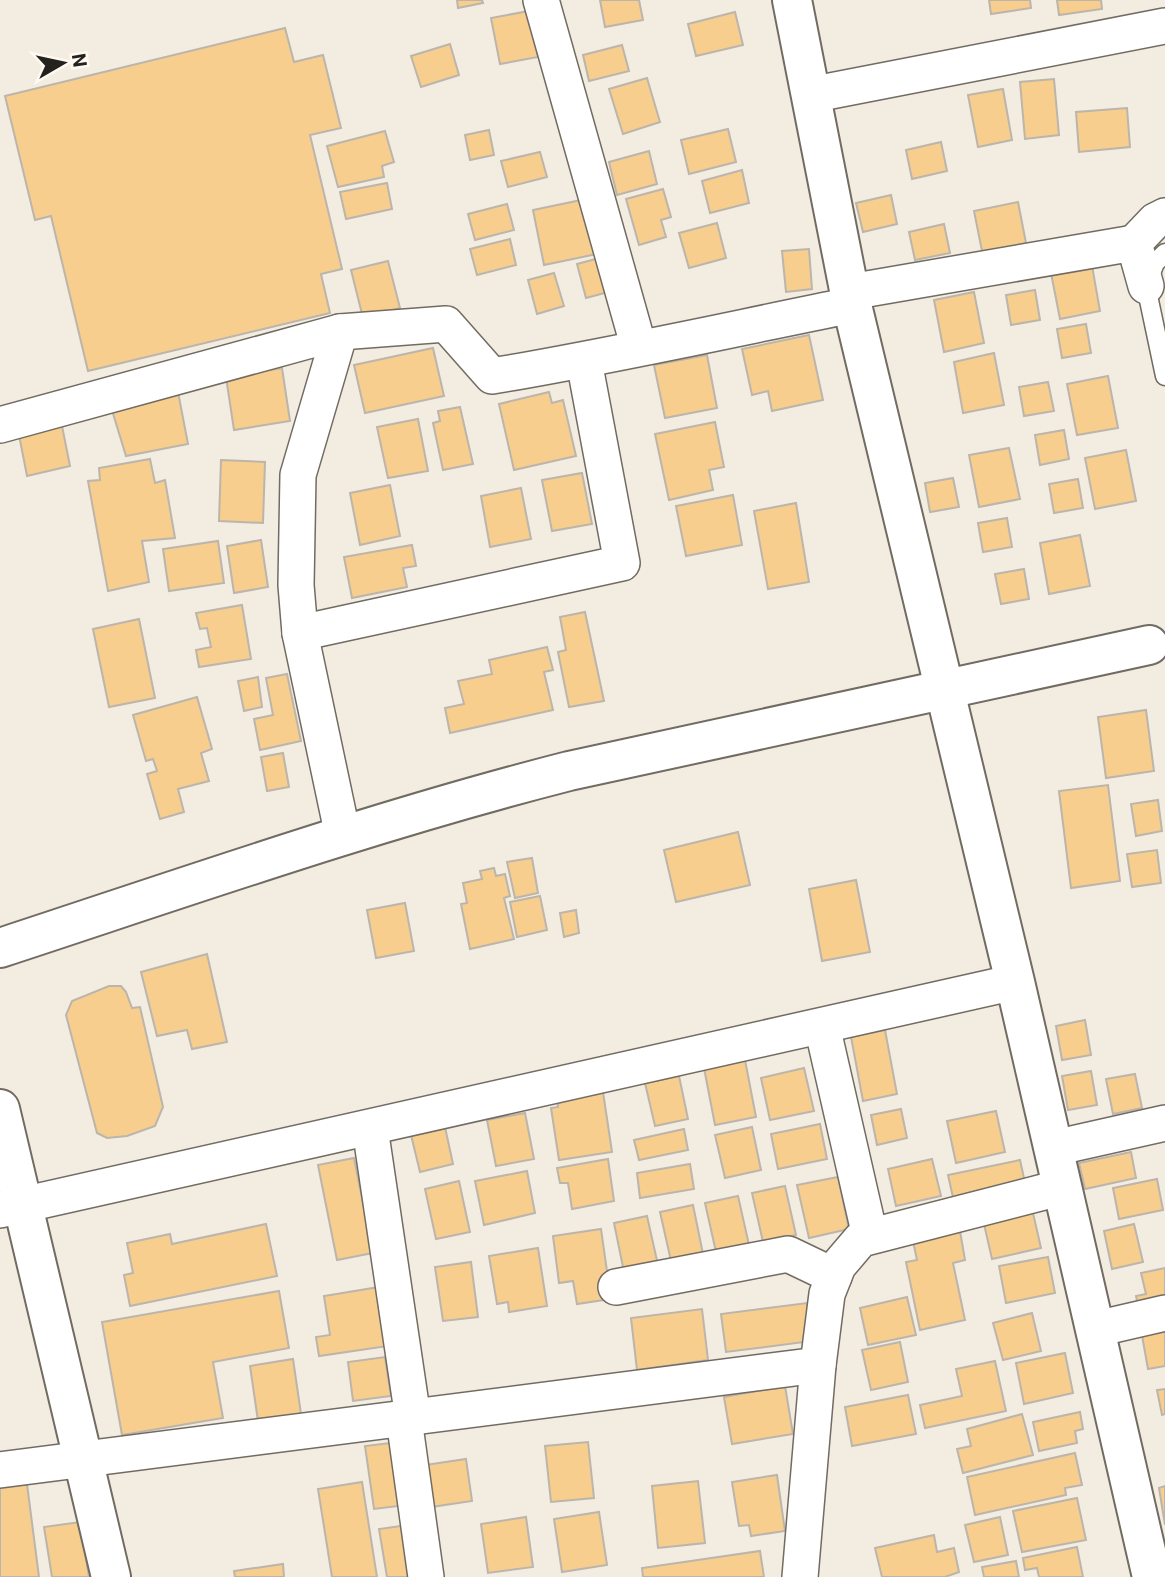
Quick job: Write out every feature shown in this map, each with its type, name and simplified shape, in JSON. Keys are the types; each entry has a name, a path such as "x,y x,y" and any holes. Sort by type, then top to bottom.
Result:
{"street":[{"path":"541,0 639,348"},
{"path":"792,0 851,298 1015,982 1152,1577"},
{"path":"810,94 1165,26"},
{"path":"1146,286 1149,248 1155,221 1165,216"},
{"path":"0,425 340,332 446,324 492,376 584,361 851,298 1149,248"},
{"path":"340,332 298,475 296,585 300,633 343,836"},
{"path":"300,633 622,563 584,361"},
{"path":"0,948 485,792 569,771 1157,642"},
{"path":"11,1208 1015,982"},
{"path":"822,1026 870,1237"},
{"path":"0,1110 11,1208 84,1459 111,1577"},
{"path":"1054,1148 1165,1123"},
{"path":"370,1128 426,1577"},
{"path":"800,1577 818,1365 827,1294 838,1266 861,1239 1063,1187"},
{"path":"616,1287 788,1254 834,1276"},
{"path":"1096,1329 1165,1313"},
{"path":"0,1470 818,1365"}],"lane":[{"path":"1146,286 1165,376"}],"building":[{"path":"457,0 482,0 483,3 458,8"},
{"path":"600,0 639,0 643,20 605,27"},
{"path":"989,0 1030,0 1031,8 991,14"},
{"path":"1057,0 1101,0 1102,9 1059,15"},
{"path":"529,11 538,57 500,64 491,18"},
{"path":"735,12 743,45 696,56 688,24"},
{"path":"285,28 294,62 323,55 341,128 310,135 342,269 321,274 330,313 88,371 51,216 35,220 5,96"},
{"path":"450,44 459,75 421,87 411,56"},
{"path":"622,45 629,71 589,81 583,55"},
{"path":"647,78 660,122 623,134 609,89"},
{"path":"1054,79 1059,135 1025,139 1020,82"},
{"path":"1003,89 1012,140 978,147 968,95"},
{"path":"1127,108 1130,147 1079,152 1076,112"},
{"path":"728,129 736,162 689,174 681,140"},
{"path":"489,130 494,155 470,160 465,135"},
{"path":"385,131 394,162 382,166 384,177 338,187 327,146"},
{"path":"941,142 947,171 912,179 906,150"},
{"path":"649,151 657,184 617,195 609,162"},
{"path":"540,152 547,177 508,187 501,161"},
{"path":"742,170 749,203 710,213 702,181"},
{"path":"387,183 392,209 346,219 340,192"},
{"path":"663,189 671,217 661,220 666,237 639,245 626,199"},
{"path":"891,195 897,224 863,232 856,203"},
{"path":"586,199 597,254 544,265 533,210"},
{"path":"1018,202 1027,248 983,256 974,211"},
{"path":"507,204 514,230 475,240 468,214"},
{"path":"717,223 726,258 689,268 679,233"},
{"path":"944,224 950,253 915,260 909,232"},
{"path":"510,239 516,265 477,275 470,249"},
{"path":"809,249 812,289 786,292 782,251"},
{"path":"603,257 612,291 586,298 577,264"},
{"path":"1091,260 1100,311 1060,319 1050,268"},
{"path":"388,261 400,308 363,318 351,270"},
{"path":"554,273 564,306 537,314 528,280"},
{"path":"1035,290 1040,320 1011,325 1006,295"},
{"path":"974,292 984,343 944,352 934,300"},
{"path":"1086,324 1091,353 1062,358 1057,329"},
{"path":"809,335 823,400 772,411 768,391 752,395 742,349"},
{"path":"433,348 444,396 365,413 354,365"},
{"path":"994,353 1004,405 963,413 954,362"},
{"path":"707,355 717,408 665,418 654,365"},
{"path":"282,368 290,421 234,430 226,377"},
{"path":"1108,376 1118,428 1077,435 1067,384"},
{"path":"1048,382 1054,411 1024,416 1019,387"},
{"path":"178,392 188,444 126,456 111,407"},
{"path":"549,392 552,403 563,400 576,456 514,470 499,404"},
{"path":"460,407 473,464 443,470 433,423 440,421 438,411"},
{"path":"418,419 428,471 388,478 377,427"},
{"path":"715,422 724,467 709,470 713,490 669,500 655,434"},
{"path":"62,426 70,466 27,476 19,435"},
{"path":"1064,430 1069,459 1040,465 1035,435"},
{"path":"1009,448 1020,499 979,507 969,455"},
{"path":"1126,450 1136,501 1095,509 1085,458"},
{"path":"150,459 155,483 165,480 175,538 142,541 149,582 108,591 88,481 100,480 99,468"},
{"path":"221,460 265,462 263,523 219,521"},
{"path":"582,473 592,524 552,531 542,480"},
{"path":"953,478 959,507 930,512 925,483"},
{"path":"1078,479 1083,508 1054,513 1049,484"},
{"path":"390,485 400,536 360,545 350,493"},
{"path":"521,488 531,539 490,547 481,496"},
{"path":"733,495 742,545 686,556 676,506"},
{"path":"796,503 809,582 768,589 754,511"},
{"path":"1007,518 1012,547 983,552 978,523"},
{"path":"1080,535 1090,586 1049,594 1040,543"},
{"path":"261,540 268,587 234,593 227,546"},
{"path":"218,541 224,583 169,591 163,549"},
{"path":"412,545 416,566 403,568 407,587 352,598 344,557"},
{"path":"1024,569 1029,599 1001,604 995,574"},
{"path":"242,605 251,659 199,667 196,650 211,647 207,628 200,629 196,613"},
{"path":"585,612 604,701 569,707 558,652 566,650 560,617"},
{"path":"139,619 155,698 109,707 93,629"},
{"path":"547,647 553,670 544,672 553,710 450,733 445,708 464,704 458,681 492,674 489,660"},
{"path":"287,674 301,741 260,750 254,719 273,715 266,678"},
{"path":"258,677 262,707 244,711 238,681"},
{"path":"197,697 212,749 201,753 209,781 178,789 184,812 160,819 147,774 157,771 153,759 146,761 133,715"},
{"path":"1146,710 1154,771 1106,778 1098,717"},
{"path":"283,753 289,787 267,791 261,757"},
{"path":"1108,785 1120,881 1071,888 1059,791"},
{"path":"1158,800 1162,831 1136,836 1131,804"},
{"path":"738,832 750,885 676,902 664,850"},
{"path":"1157,850 1161,883 1132,887 1127,854"},
{"path":"532,858 538,893 515,898 507,862"},
{"path":"494,868 496,876 505,874 510,896 504,898 514,939 470,949 461,904 467,903 463,883 482,879 480,871"},
{"path":"856,880 870,952 822,961 809,889"},
{"path":"540,896 547,930 517,937 510,902"},
{"path":"405,903 414,951 376,958 367,910"},
{"path":"576,910 579,933 564,937 560,913"},
{"path":"207,954 227,1042 192,1049 187,1030 157,1036 141,972"},
{"path":"109,986 121,986 132,1008 140,1007 163,1107 155,1126 127,1136 107,1138 97,1133 66,1015 72,1001"},
{"path":"1085,1020 1091,1055 1062,1060 1056,1026"},
{"path":"885,1030 897,1094 863,1101 851,1037"},
{"path":"745,1060 756,1117 715,1125 704,1068"},
{"path":"804,1068 814,1111 770,1120 761,1078"},
{"path":"1091,1071 1097,1105 1068,1110 1062,1076"},
{"path":"1135,1074 1142,1108 1113,1114 1106,1079"},
{"path":"679,1076 688,1119 655,1126 645,1083"},
{"path":"603,1092 612,1152 559,1160 551,1108 558,1107 557,1098"},
{"path":"901,1109 907,1138 877,1145 871,1115"},
{"path":"996,1111 1005,1152 956,1163 947,1121"},
{"path":"525,1113 534,1159 496,1166 487,1120"},
{"path":"820,1124 827,1159 778,1169 771,1134"},
{"path":"445,1127 453,1164 420,1172 411,1135"},
{"path":"752,1127 761,1170 725,1178 715,1135"},
{"path":"684,1129 688,1150 639,1160 634,1140"},
{"path":"1131,1152 1136,1178 1085,1189 1079,1163"},
{"path":"354,1158 373,1253 337,1260 318,1165"},
{"path":"608,1159 614,1201 572,1209 568,1183 560,1183 557,1168"},
{"path":"932,1159 941,1196 896,1206 888,1169"},
{"path":"1020,1160 1026,1187 954,1202 948,1175"},
{"path":"690,1164 694,1189 640,1198 637,1173"},
{"path":"527,1171 535,1213 484,1225 475,1181"},
{"path":"838,1177 849,1229 809,1238 797,1185"},
{"path":"1157,1179 1163,1210 1119,1219 1113,1188"},
{"path":"459,1181 470,1232 436,1239 425,1189"},
{"path":"785,1186 796,1235 763,1242 752,1193"},
{"path":"738,1196 749,1245 716,1252 705,1203"},
{"path":"693,1205 703,1254 671,1261 660,1212"},
{"path":"1033,1213 1041,1248 992,1259 984,1224"},
{"path":"647,1216 658,1265 624,1272 614,1223"},
{"path":"266,1224 277,1276 130,1306 124,1275 133,1273 127,1243 170,1234 172,1244"},
{"path":"1134,1224 1143,1262 1112,1269 1104,1231"},
{"path":"601,1229 611,1299 577,1304 573,1281 559,1283 553,1236"},
{"path":"960,1231 965,1260 953,1263 965,1320 920,1330 906,1262 917,1260 913,1241"},
{"path":"538,1248 547,1306 509,1312 508,1302 497,1304 489,1256"},
{"path":"1048,1257 1055,1293 1006,1303 999,1266"},
{"path":"471,1262 478,1317 443,1321 435,1267"},
{"path":"1165,1268 1165,1305 1139,1310 1136,1296 1146,1294 1141,1273"},
{"path":"379,1287 388,1346 319,1356 316,1337 330,1335 324,1296"},
{"path":"279,1291 289,1348 213,1362 223,1418 122,1435 102,1322"},
{"path":"907,1297 916,1335 868,1345 860,1308"},
{"path":"807,1303 812,1341 726,1352 721,1314"},
{"path":"702,1309 708,1360 637,1370 631,1318"},
{"path":"1032,1313 1041,1351 1003,1360 993,1323"},
{"path":"1165,1325 1165,1366 1148,1369 1141,1330"},
{"path":"900,1342 908,1382 871,1390 862,1350"},
{"path":"1065,1353 1073,1393 1024,1404 1016,1363"},
{"path":"385,1357 391,1396 353,1401 348,1362"},
{"path":"293,1359 301,1414 258,1421 250,1366"},
{"path":"995,1361 1006,1411 925,1428 920,1405 962,1396 956,1369"},
{"path":"785,1386 793,1434 732,1444 724,1397"},
{"path":"1165,1389 1165,1414 1162,1415 1157,1390"},
{"path":"908,1395 916,1434 852,1446 845,1407"},
{"path":"1080,1412 1083,1429 1075,1431 1077,1443 1039,1451 1033,1422"},
{"path":"1022,1414 1033,1455 963,1473 957,1449 971,1446 967,1429"},
{"path":"398,1442 407,1505 374,1509 365,1446"},
{"path":"588,1442 594,1498 551,1502 545,1446"},
{"path":"1075,1453 1082,1485 1065,1488 1066,1495 975,1515 967,1477"},
{"path":"466,1459 472,1501 431,1507 425,1465"},
{"path":"777,1475 785,1531 751,1536 749,1525 739,1526 732,1482"},
{"path":"698,1481 705,1543 658,1548 652,1486"},
{"path":"362,1482 377,1577 332,1577 318,1489"},
{"path":"27,1484 39,1577 0,1577 0,1487"},
{"path":"1165,1486 1165,1525 1159,1488"},
{"path":"1077,1498 1086,1540 1022,1552 1013,1511"},
{"path":"599,1512 607,1565 562,1572 554,1519"},
{"path":"526,1517 533,1567 488,1573 481,1524"},
{"path":"1000,1517 1008,1555 974,1562 965,1525"},
{"path":"80,1522 89,1577 52,1577 44,1527"},
{"path":"408,1525 416,1577 387,1577 379,1529"},
{"path":"934,1535 937,1552 954,1548 959,1572 945,1577 882,1577 875,1548"},
{"path":"1077,1547 1083,1577 1039,1577 1037,1568 1025,1570 1023,1558"},
{"path":"760,1551 764,1577 643,1577 642,1568"},
{"path":"1016,1561 1019,1577 984,1577 982,1567"},
{"path":"283,1564 284,1577 235,1577 234,1571"}]}
